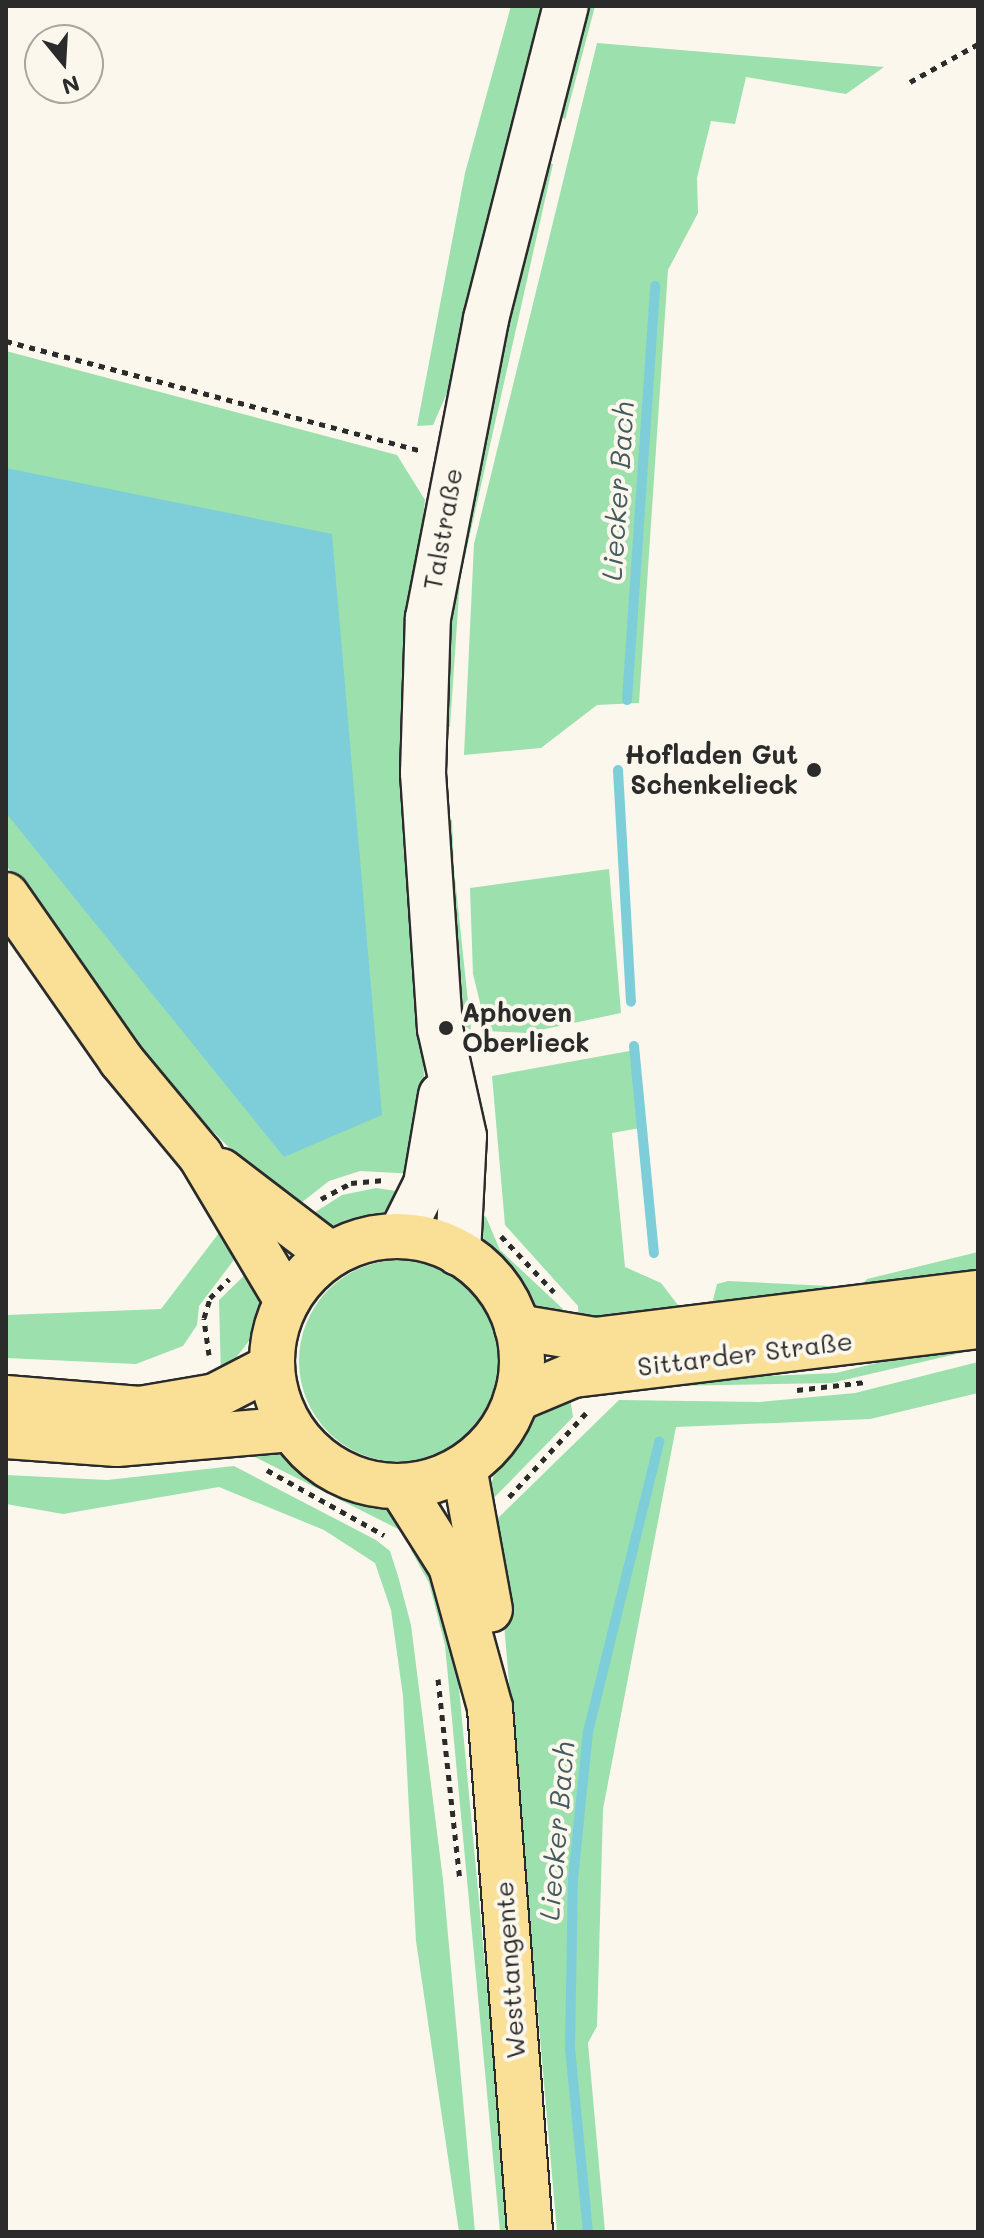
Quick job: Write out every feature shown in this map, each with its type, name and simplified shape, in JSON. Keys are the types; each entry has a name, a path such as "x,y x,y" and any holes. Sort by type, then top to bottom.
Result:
{"main road":[{"path":"6,895 121,1060 200,1155 287,1301"},
{"path":"200,1155 331,1255"},
{"path":"400,1236 458,1253 490,1279 517,1327 516,1399 497,1436 464,1467 401,1487 348,1476 291,1429 271,1367 287,1301 331,1255 400,1236"},
{"name":"Sittarder Straße","path":"517,1327 595,1340 978,1293"},
{"name":"Sittarder Straße","path":"516,1399 573,1375 978,1326"},
{"path":"6,1398 140,1409 215,1396 271,1367"},
{"path":"6,1436 117,1444 291,1429"},
{"name":"Westtangente","path":"464,1467 493,1626 490,1708 530,2232"},
{"name":"Westtangente","path":"401,1487 451,1566 490,1708"}],"street":[{"name":"Talstraße","path":"458,1253 464,1136 445,1065 423,731 428,618 455,459 566,6"},
{"name":"Talstraße","path":"400,1236 426,1184 445,1065"}],"path":[{"path":"910,82 978,44"},
{"path":"6,341 455,459"},
{"path":"254,1465 393,1540"},
{"path":"436,1662 461,1889"}],"green space":[{"path":"511,6 553,6 464,354 433,425 417,426 465,173"},
{"path":"584,6 595,6 565,120 559,110"},
{"path":"597,43 884,67 846,94 746,77 735,124 711,121 697,178 698,213 668,270 639,703 597,705 541,748 464,755 474,544"},
{"path":"545,163 553,164 460,579 450,727 441,723 452,558"},
{"path":"6,351 397,455 425,500 402,709 427,1126 417,1174 360,1171 329,1181 292,1210 170,1089 6,865"},
{"path":"452,820 454,869 471,1030 459,1022 445,822"},
{"path":"609,869 621,1013 526,1033 487,1031 473,974 470,888"},
{"path":"635,1050 640,1128 612,1133 625,1267 661,1283 681,1309 711,1308 717,1284 728,1281 829,1286 853,1298 867,1279 978,1252 978,1285 579,1330 578,1306 505,1225 492,1076"},
{"path":"376,1188 410,1193 372,1221 325,1226 306,1218 342,1195"},
{"path":"473,1207 486,1217 500,1250 563,1309 560,1323 523,1298 489,1254"},
{"path":"225,1225 243,1248 199,1306 197,1325 183,1346 136,1364 6,1358 6,1315 161,1309"},
{"path":"400,1260 439,1268 471,1290 493,1322 501,1361 493,1400 471,1432 439,1454 400,1462 361,1454 329,1432 307,1400 299,1361 307,1322 329,1290 361,1268"},
{"path":"255,1265 263,1323 221,1377 219,1300"},
{"path":"978,1338 978,1349 831,1383 618,1387 592,1395 584,1384 836,1373"},
{"path":"978,1362 978,1393 870,1419 676,1427 603,1809 597,2026 588,2043 605,2232 557,2232 495,1521 619,1400 760,1402 855,1393"},
{"path":"569,1391 573,1417 484,1508 498,1461 534,1413"},
{"path":"262,1441 325,1482 402,1515 414,1537 245,1452"},
{"path":"234,1466 376,1540 390,1551 398,1576 411,1625 443,1880 475,2232 459,2232 416,1941 403,1696 391,1610 375,1563 324,1530 219,1487 63,1514 6,1504 6,1475 107,1480"},
{"path":"427,1548 453,1624 510,2232 500,2232 445,1645 429,1583 411,1550"}],"water":[{"path":"6,468 332,534 382,1115 284,1157 6,813"}],"waterway":[{"name":"Liecker Bach","path":"627,700 655,286"},
{"name":"Liecker Bach","path":"618,770 631,1002"},
{"name":"Liecker Bach","path":"634,1046 654,1253"},
{"name":"Liecker Bach","path":"588,2232 570,2047 573,1879 588,1732 659,1442"}],"place":[{"name":"Hofladen Gut Schenkelieck","path":"814,770"},
{"name":"Aphoven Oberlieck","path":"446,1028"}]}
